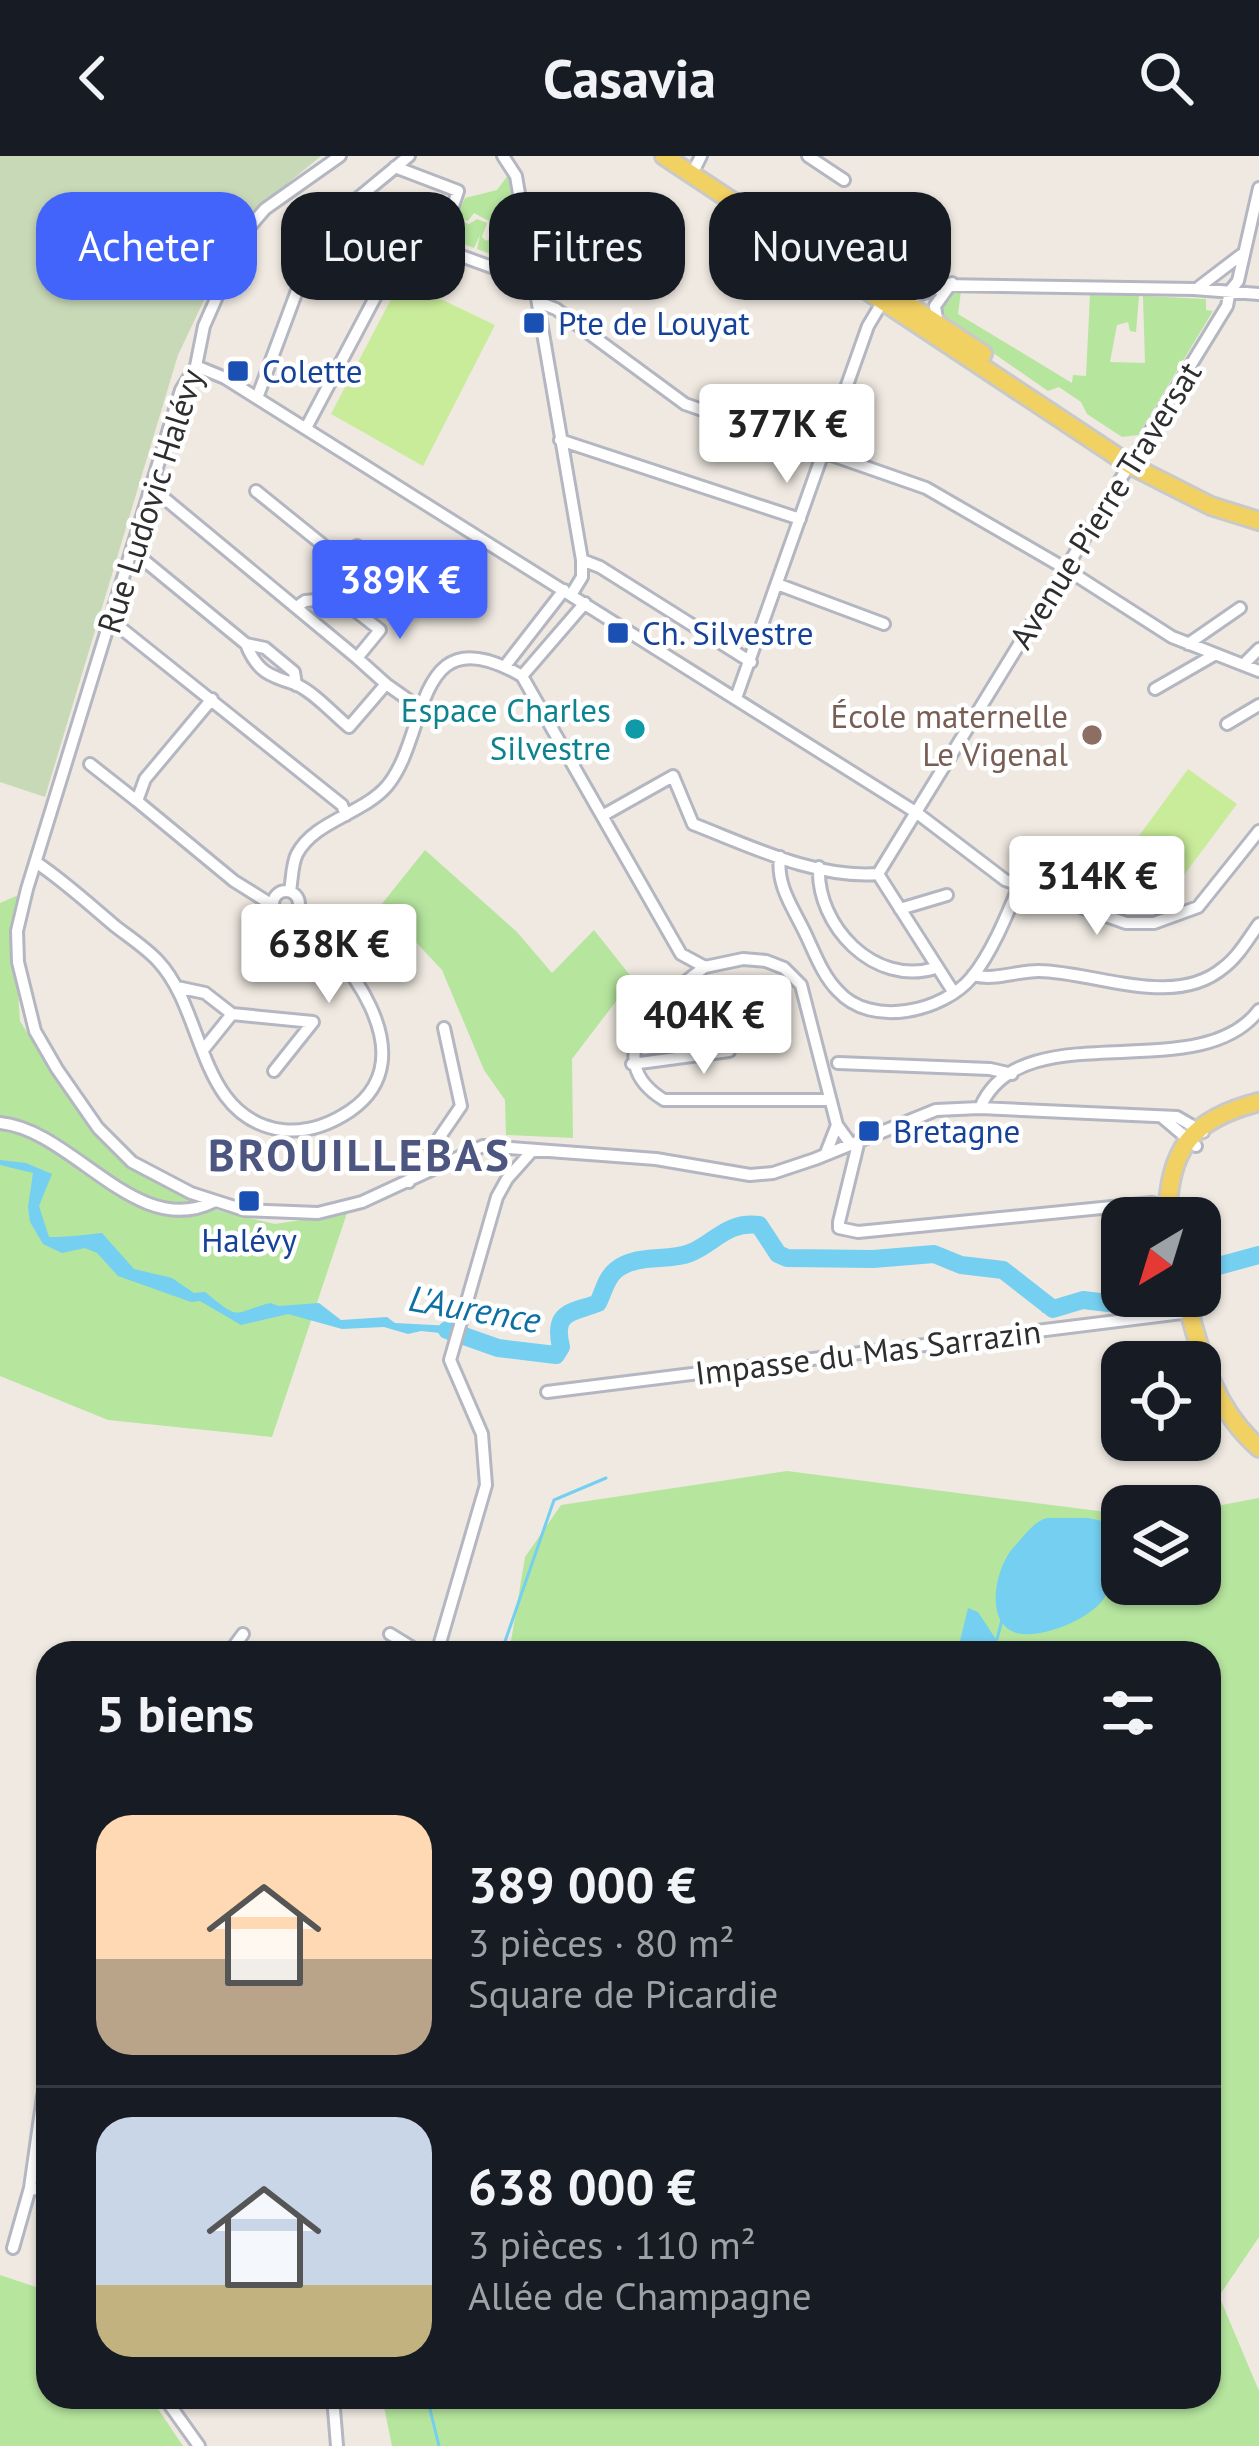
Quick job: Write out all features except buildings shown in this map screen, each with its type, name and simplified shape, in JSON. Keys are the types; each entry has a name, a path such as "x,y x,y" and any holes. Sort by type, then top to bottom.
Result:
{"main road":[{"path":"664,156 721,192"},
{"path":"693,159 740,192"},
{"path":"893,300 1133,460 1211,506 1259,520"},
{"path":"904,300 1133,460 1197,490 1259,510"},
{"path":"1173,1197 1197,1137 1226,1111 1259,1102"},
{"path":"1197,1137 1259,1111"},
{"path":"1191,1317 1222,1407 1259,1448"},
{"path":"1193,1317 1223,1389 1259,1435"}],"street":[{"name":"Rue Ludovic Halévy","path":"213,1202 132,1162 98,1128 34,1030 18,962 17,931 181,389 196,366 204,326 246,231 266,209 340,156"},
{"path":"365,192 409,156"},
{"path":"503,156 516,176 518,192"},
{"path":"808,156 844,180"},
{"path":"395,167 458,192"},
{"name":"Avenue Pierre Traversat","path":"878,874 1227,306 1238,280 1259,188"},
{"path":"1194,289 1243,253"},
{"path":"941,326 934,316 935,306 952,283 1259,294"},
{"path":"257,398 293,300"},
{"path":"306,428 374,300"},
{"path":"736,698 878,300"},
{"path":"506,666 582,577 538,302"},
{"path":"538,302 556,309 685,404 926,488 1066,569 1152,626 1259,671"},
{"path":"196,366 306,428 736,698 916,813 1005,880 1126,923 1154,923 1198,907 1259,831"},
{"path":"560,440 800,520"},
{"path":"152,488 420,708"},
{"path":"256,491 344,562 357,546"},
{"path":"134,552 245,644 253,661 267,673 281,684 296,685 349,727 386,684"},
{"path":"582,560 751,662"},
{"path":"777,584 884,624"},
{"path":"298,606 339,598 380,630 357,658"},
{"path":"522,676 585,603"},
{"path":"1188,644 1240,608"},
{"path":"112,621 342,805 346,815"},
{"path":"1243,665 1259,649"},
{"path":"1155,689 1214,655"},
{"path":"290,891 296,854 387,786 436,676 470,658 495,660 522,676 681,954 682,983"},
{"path":"137,801 145,779 212,699"},
{"path":"1228,724 1259,705"},
{"path":"37,863 158,960 177,987 221,1093 238,1111 261,1126 311,1130 357,1107 380,1064 382,1041 370,998 315,930 295,913 280,915 90,764"},
{"path":"602,816 673,776 693,824 780,857 857,876 878,874 954,993"},
{"path":"780,857 777,876 828,978 840,994 870,1010 913,1010 954,993 973,975 1019,886"},
{"path":"819,867 835,927 856,950 880,965 935,968"},
{"path":"274,906 277,894 290,891"},
{"path":"290,891 297,897 295,913"},
{"path":"900,909 947,895"},
{"path":"973,975 985,978 1040,971 1171,987 1193,984 1220,972 1259,924"},
{"path":"681,954 705,968"},
{"path":"829,1100 664,1100 644,1088 632,1064 634,1040 682,983 705,968 743,959 766,961 784,968 802,985 837,1125 860,1150 839,1228 858,1232 1101,1208"},
{"path":"177,987 205,993 232,1014 313,1022 274,1071"},
{"path":"980,1108 987,1093 1047,1057 1221,1041 1249,1023 1259,1010"},
{"path":"203,1050 232,1014"},
{"path":"732,1021 730,1051 738,1064"},
{"path":"409,1182 461,1106 444,1028"},
{"path":"632,1064 730,1051"},
{"path":"838,1063 990,1069 1012,1074"},
{"path":"0,1123 37,1133 137,1199 197,1210 213,1202 274,1214 318,1214 362,1202 483,1146 773,1173 936,1110 980,1108 1177,1117 1197,1137"},
{"path":"826,1153 837,1125"},
{"path":"440,1641 486,1485 482,1434 450,1360 496,1197 532,1151"},
{"path":"137,1199 155,1195 170,1184"},
{"path":"161,1206 170,1184"},
{"name":"Impasse du Mas Sarrazin","path":"547,1391 1101,1316"},
{"path":"238,1641 244,1634"},
{"path":"390,1634 401,1641"},
{"path":"13,2248 36,2146"},
{"path":"30,2188 36,2189"},
{"path":"173,2409 199,2446"},
{"path":"334,2409 337,2446"}],"green space":[{"path":"0,156 321,156 257,209 257,192 36,192 36,300 204,300 178,355 45,797 0,782"},
{"path":"509,174 511,192 489,192 497,190"},
{"path":"489,192 489,221 474,213 465,220 465,198"},
{"path":"477,219 487,223 482,237 489,239 489,253 477,249 480,235 474,248 465,245 465,223"},
{"path":"961,291 958,314 1072,383 1073,375 1086,376 1090,295 1139,296 1136,332 1130,331 1128,322 1117,325 1110,362 1145,363 1143,296 1206,299 1206,310 1213,311 1138,435 1122,437 1087,414 1081,402 1059,387 1048,391 943,318 943,301 951,300 951,294"},
{"path":"391,300 443,300 495,325 423,466 331,414"},
{"path":"1188,769 1237,804 1181,879 1133,844"},
{"path":"425,850 517,932 552,973 594,930 633,979 572,1059 573,1138 506,1135 505,1100 484,1070 442,970 381,905"},
{"path":"23,893 14,929 20,1021 58,1083 114,1155 203,1207 275,1224 347,1213 272,1437 108,1420 0,1376 0,903"},
{"path":"787,1471 1101,1511 1101,1605 1221,1605 1221,1505 1259,1498 1259,2237 1221,2293 1221,1641 511,1641 525,1557 561,1505"},
{"path":"0,2275 36,2287 36,2409 158,2409 183,2446 0,2446"},
{"path":"1221,2301 1259,2391 1259,2446 392,2446 384,2409 1221,2409"}],"water":[{"path":"0,1160 26,1163 52,1174 39,1206 49,1237 102,1233 134,1269 172,1278 194,1293 205,1292 237,1313 270,1303 319,1303 341,1320 387,1317 395,1323 452,1326 450,1334 408,1334 384,1327 342,1329 288,1314 241,1325 200,1301 118,1276 97,1253 85,1248 62,1253 43,1244 30,1222 33,1173 0,1165"},
{"path":"759,1225 778,1254 787,1258 934,1254 961,1265 1003,1270 1053,1309 1083,1300 1101,1305 1043,1313 1003,1273 964,1269 923,1257 872,1264 797,1265 779,1260 752,1228 717,1237 691,1258 622,1269 601,1304 566,1318 561,1333 565,1351 559,1360 514,1355 463,1340 465,1335 515,1351 556,1355 562,1320 573,1312 598,1302 611,1273 627,1263 689,1254 717,1234"},
{"path":"1042,1520 1101,1521 1101,1602 1068,1624 1022,1634 1001,1621 997,1583 1013,1548"},
{"path":"968,1608 978,1612 997,1641 960,1641"}],"waterway":[{"name":"L'Aurence","path":"447,1330 498,1348 556,1355 561,1347 562,1319 598,1303 616,1270 633,1261 690,1253 729,1230 748,1225 759,1225 778,1254 787,1258 934,1254 961,1265 1003,1270 1053,1309 1083,1300 1101,1302"},
{"name":"L'Aurence","path":"1221,1265 1259,1255"},
{"path":"505,1641 554,1500 606,1478"},
{"path":"997,1639 1002,1620"},
{"path":"430,2409 439,2446"}],"place":[{"name":"Pte de Louyat","path":"534,323"},
{"name":"Colette","path":"238,371"},
{"name":"Ch. Silvestre","path":"618,633"},
{"name":"Espace Charles Silvestre","path":"635,729"},
{"name":"École maternelle Le Vigenal","path":"1092,735"},
{"name":"Bretagne","path":"869,1131"},
{"name":"Halévy","path":"249,1201"}],"district":[{"name":"BROUILLEBAS","path":"360,1155"}]}
